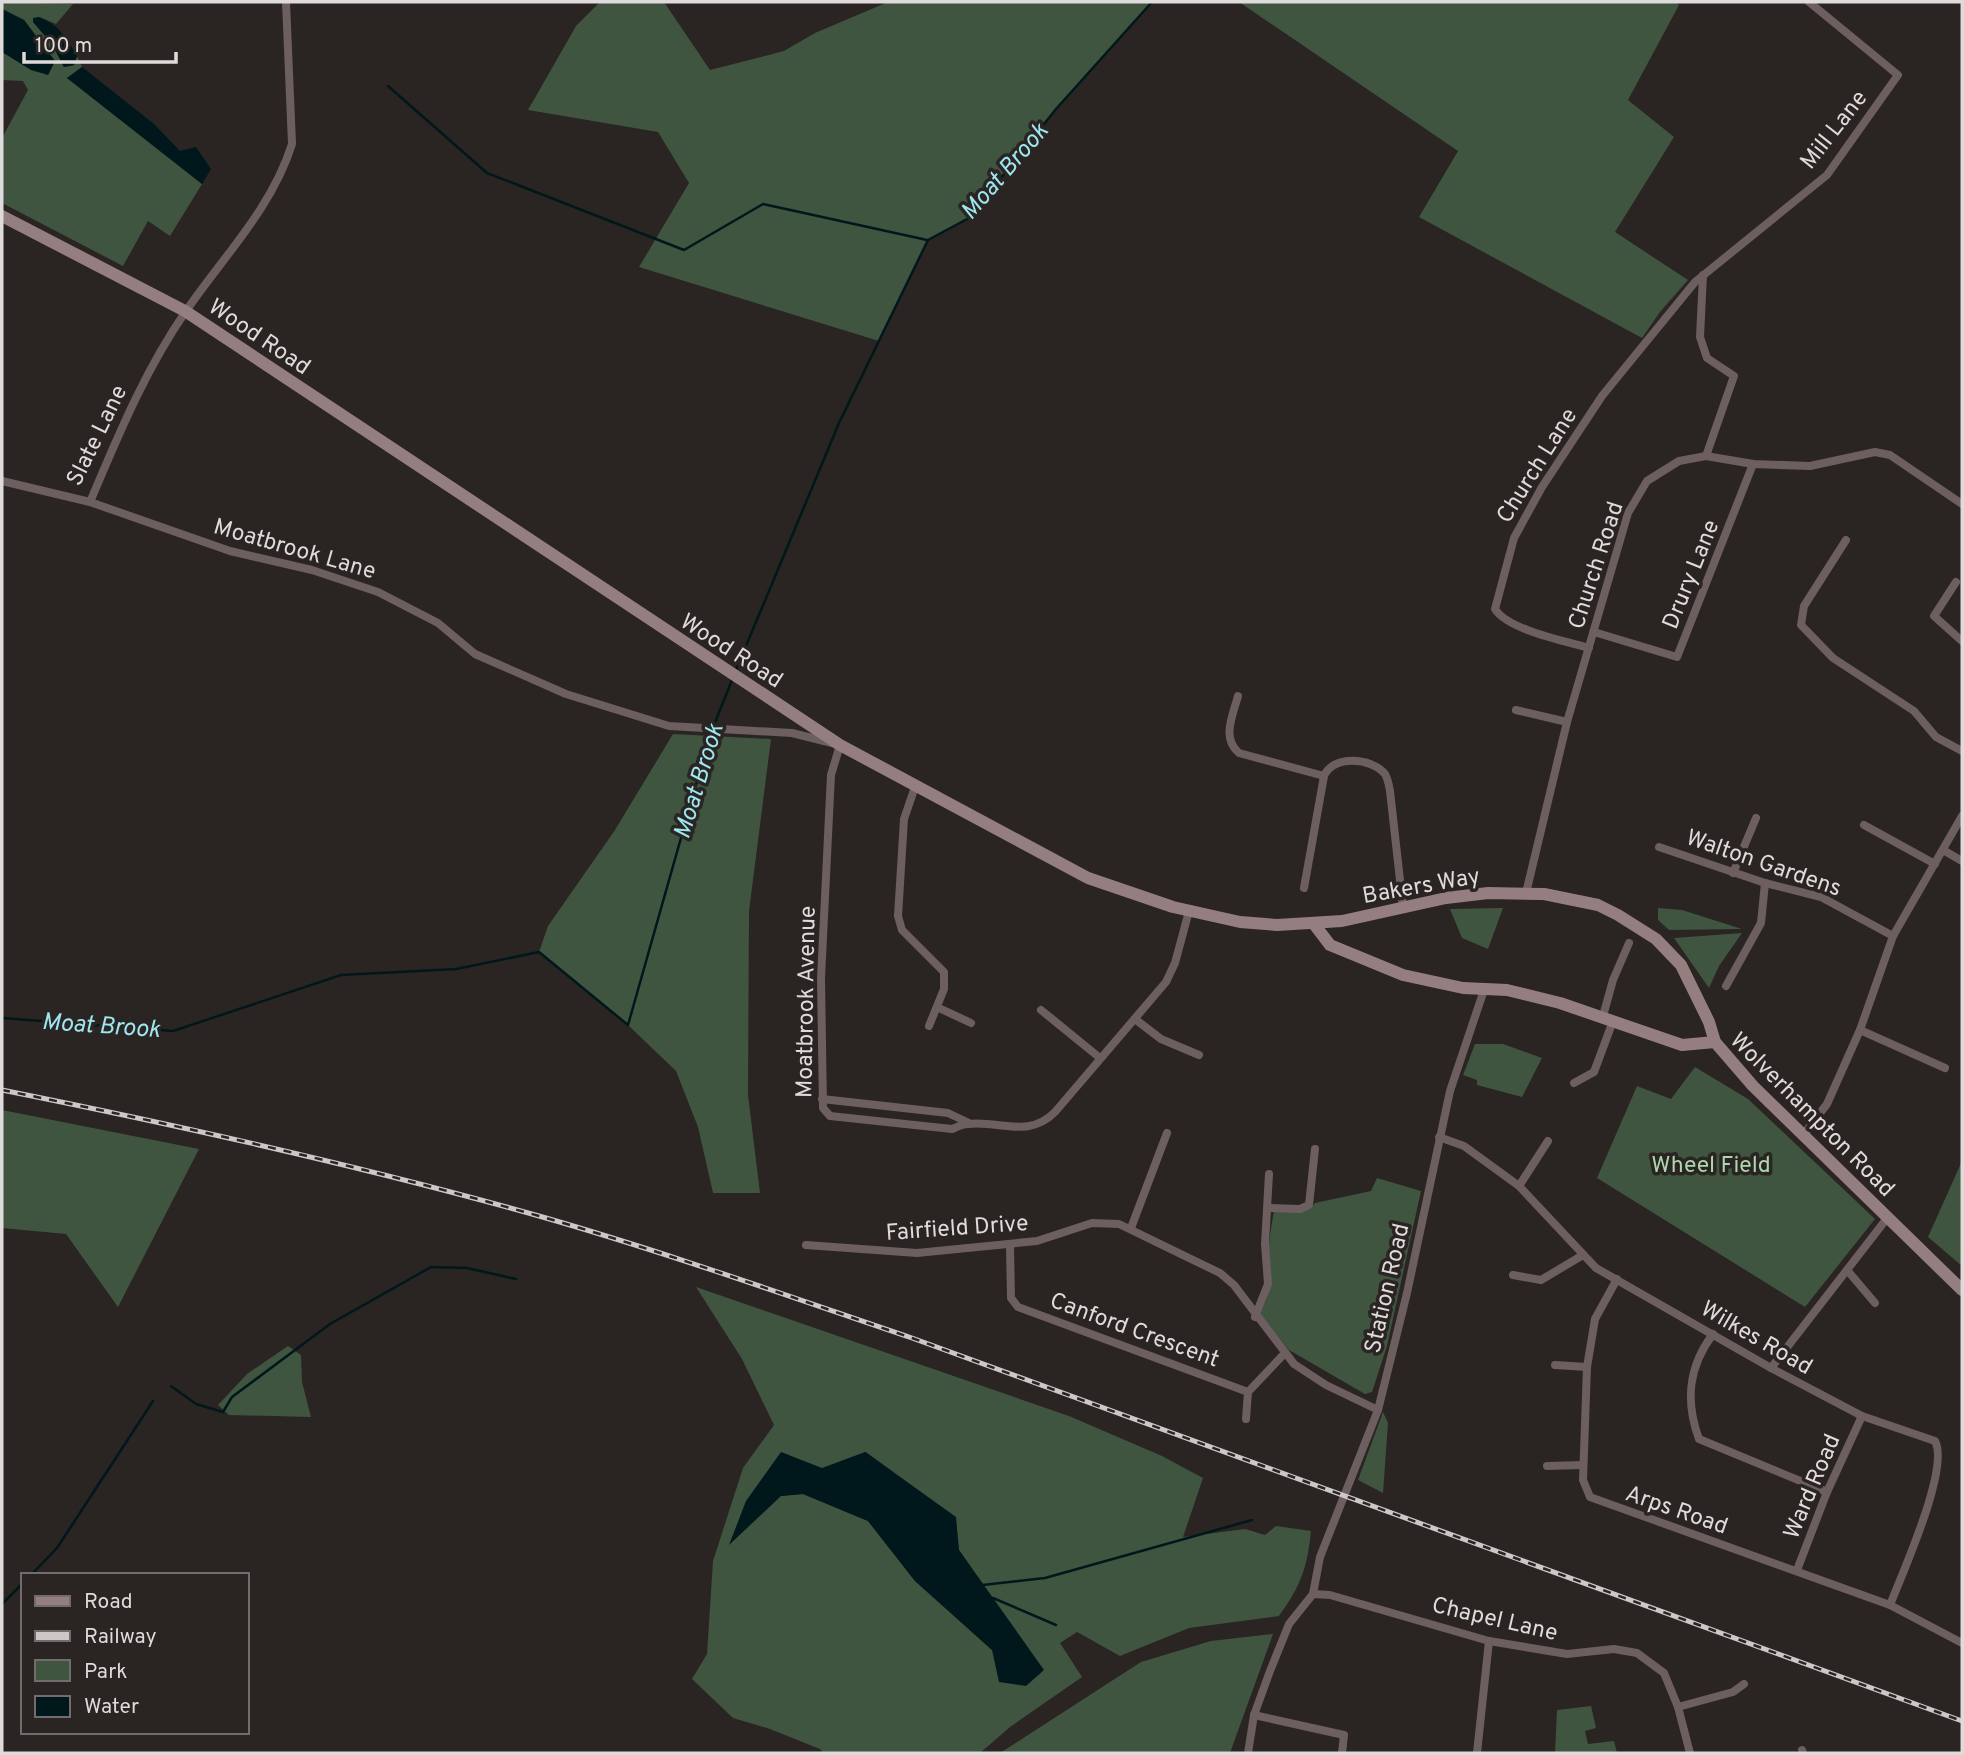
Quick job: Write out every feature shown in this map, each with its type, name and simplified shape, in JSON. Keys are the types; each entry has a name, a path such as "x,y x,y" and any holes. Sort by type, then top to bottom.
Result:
{"street":[{"name":"Slate Lane","path":"2,481 90,502 134,398 185,312 256,215 285,166 292,144 286,2"},
{"name":"Mill Lane","path":"1703,275 1827,175 1898,75 1809,2"},
{"name":"Wood Road","path":"2,216 185,312 840,746 1088,878 1139,898 1189,911 1260,924 1314,924"},
{"path":"1703,275 1700,337 1707,358 1734,376 1706,456"},
{"name":"Church Lane","path":"1589,648 1534,632 1498,615 1495,609 1514,538 1542,487 1602,396 1659,323 1703,275"},
{"name":"Church Road","path":"1527,892 1567,722 1628,513 1647,481 1679,461 1706,456 1753,464 1810,466 1875,452 1890,455 1962,504"},
{"name":"Drury Lane","path":"1594,632 1677,657 1753,464"},
{"name":"Moatbrook Lane","path":"90,502 230,551 312,570 388,596 438,623 475,654 566,694 669,726 792,733 840,746"},
{"path":"1846,540 1804,606 1801,625 1833,658 1914,711 1936,737 1962,751"},
{"path":"1956,582 1934,616 1962,641"},
{"path":"1238,696 1229,728 1232,748 1247,756 1324,776"},
{"path":"1516,710 1567,722"},
{"name":"Moatbrook Avenue","path":"840,746 831,775 821,978 822,1099 824,1112 830,1116 952,1129 969,1123 1022,1128 1040,1124 1055,1112 1170,974 1189,911"},
{"path":"1304,888 1324,776 1330,767 1344,760 1372,766 1385,774 1390,791 1403,907"},
{"path":"916,785 904,819 898,916 902,930 944,972 944,989 939,1008 929,1026"},
{"path":"1804,1134 1827,1104 1860,1030 1893,936 1962,816"},
{"path":"1733,873 1756,818"},
{"path":"1864,825 1934,864"},
{"name":"Walton Gardens","path":"1659,847 1765,883 1821,897 1893,936"},
{"path":"1943,850 1962,861"},
{"path":"1726,986 1761,923 1765,883"},
{"name":"Bakers Way","path":"1314,924 1468,894 1527,892 1598,905 1656,939 1681,965 1709,1023 1715,1042"},
{"path":"1314,924 1330,945 1403,975 1463,988 1487,988"},
{"path":"1574,1083 1594,1072 1608,1018 1613,979 1629,943"},
{"name":"Wolverhampton Road","path":"1487,988 1518,992 1608,1018 1682,1045 1715,1042 1753,1086 1962,1290"},
{"name":"Station Road","path":"1313,1594 1320,1557 1378,1410 1407,1293 1450,1091 1487,988"},
{"path":"939,1008 971,1023"},
{"path":"1041,1010 1100,1058"},
{"path":"1135,1019 1161,1039 1199,1055"},
{"path":"1860,1030 1945,1068"},
{"path":"822,1099 948,1113 969,1123"},
{"path":"1131,1228 1167,1133"},
{"name":"Wilkes Road","path":"1439,1137 1464,1146 1519,1186 1596,1268 1771,1368 1862,1416 1931,1438 1940,1451 1927,1508 1890,1605"},
{"path":"1519,1186 1548,1141"},
{"path":"1268,1208 1300,1209 1309,1205 1315,1149"},
{"path":"1255,1317 1268,1284 1265,1244 1269,1174"},
{"path":"1771,1368 1888,1217"},
{"name":"Fairfield Drive","path":"806,1245 917,1253 1010,1245 1053,1237 1092,1223 1110,1223 1131,1228 1220,1273 1234,1285 1255,1317 1285,1353 1311,1376 1378,1410"},
{"name":"Canford Crescent","path":"1010,1245 1011,1298 1018,1307 1248,1392"},
{"path":"1513,1275 1542,1280 1583,1255"},
{"path":"1847,1270 1875,1303"},
{"name":"Arps Road","path":"1617,1279 1595,1319 1587,1367 1583,1487 1590,1497 1890,1605 1962,1643"},
{"path":"1713,1334 1699,1353 1688,1390 1699,1439 1827,1492"},
{"path":"1246,1419 1248,1392 1285,1353"},
{"path":"1555,1365 1587,1367"},
{"name":"Ward Road","path":"1797,1570 1827,1492 1862,1416"},
{"path":"1547,1466 1583,1465"},
{"path":"1248,1753 1254,1715 1289,1624 1313,1594"},
{"name":"Chapel Lane","path":"1313,1594 1330,1595 1489,1641 1567,1654 1614,1649 1637,1653 1664,1673 1678,1707 1690,1753"},
{"path":"1477,1753 1489,1641"},
{"path":"1678,1707 1733,1692 1744,1684"},
{"path":"1254,1715 1344,1735 1342,1753"}],"green space":[{"path":"2,2 73,4 56,24 39,17 33,22 52,44 64,67 74,65 77,56 82,67 67,78 202,184 170,236 148,221 123,266 2,203 2,138 28,90 23,81 2,80 2,52 48,75 55,61 24,20 2,9"},
{"path":"600,2 664,2 710,70 784,51 815,33 888,2 1152,2 1056,109 969,218 928,240 879,341 639,267 689,183 658,132 528,110 576,26"},
{"path":"1239,2 1676,2 1679,5 1628,100 1674,137 1615,232 1688,280 1642,338 1419,217 1458,151"},
{"path":"673,734 771,739 749,911 748,1095 760,1193 713,1193 698,1127 676,1071 628,1025 539,952 548,926 615,830"},
{"path":"1503,908 1488,949 1462,938 1450,909"},
{"path":"1658,908 1682,910 1742,929 1669,930 1658,920"},
{"path":"1742,933 1719,966 1709,988 1674,938"},
{"path":"1475,1044 1503,1044 1542,1058 1522,1097 1477,1085 1477,1080 1463,1075"},
{"name":"Wheel Field","path":"1695,1067 1748,1099 1875,1219 1805,1307 1597,1178 1637,1086 1671,1099"},
{"path":"2,1110 199,1149 118,1307 66,1234 2,1228"},
{"path":"1962,1161 1962,1266 1928,1237"},
{"path":"1377,1178 1421,1191 1387,1346 1372,1392 1365,1394 1289,1350 1260,1314 1270,1286 1269,1244 1274,1211 1310,1209 1315,1203 1371,1191"},
{"path":"696,1287 1069,1416 1162,1456 1203,1478 1183,1537 1245,1529 1265,1535 1276,1526 1311,1531 1302,1576 1279,1616 1189,1628 1120,1656 1077,1632 1060,1643 1082,1677 1010,1727 980,1753 823,1753 820,1749 770,1729 733,1718 692,1679 707,1654 713,1561 743,1468 774,1425 742,1359","holes":["866,1452 955,1517 959,1550 999,1609 992,1650 915,1581 868,1521 803,1494 781,1496"]},
{"path":"288,1346 301,1355 302,1382 311,1417 229,1415 218,1405 247,1374"},
{"path":"1383,1412 1388,1423 1383,1493 1358,1480"},
{"path":"1273,1634 1230,1753 1000,1753 1141,1662 1211,1641"},
{"path":"1591,1706 1596,1728 1585,1731 1588,1744 1614,1741 1617,1753 1555,1753 1557,1710"}],"water":[{"path":"2,9 24,20 55,61 48,75 31,70 2,52"},
{"path":"39,17 52,24 65,37 77,56 74,65 64,67 52,44 33,22 33,18"},
{"path":"82,67 154,124 180,151 196,147 211,169 202,184 67,78"},
{"path":"781,1452 822,1468 865,1452 956,1517 959,1550 1044,1670 1026,1686 999,1682 992,1650 915,1581 868,1521 803,1494 781,1496 729,1545 746,1501"}],"waterway":[{"name":"Moat Brook","path":"736,670 839,423 928,240 969,218 1056,109 1152,2"},
{"path":"388,86 487,173 684,250 763,204 927,240"},
{"name":"Moat Brook","path":"714,725 732,680"},
{"name":"Moat Brook","path":"2,1018 173,1031 341,975 456,969 539,952 628,1025 711,732"},
{"path":"171,1386 196,1404 223,1412 232,1397 330,1324 431,1267 467,1268 516,1279"},
{"path":"33,1573 57,1548 153,1401"},
{"path":"983,1585 1045,1578 1252,1520"},
{"path":"2,1604 21,1585"},
{"path":"993,1598 1056,1625"}],"railway":[{"path":"2,1090 406,1180 539,1216 680,1259 912,1338 1962,1721"}]}
